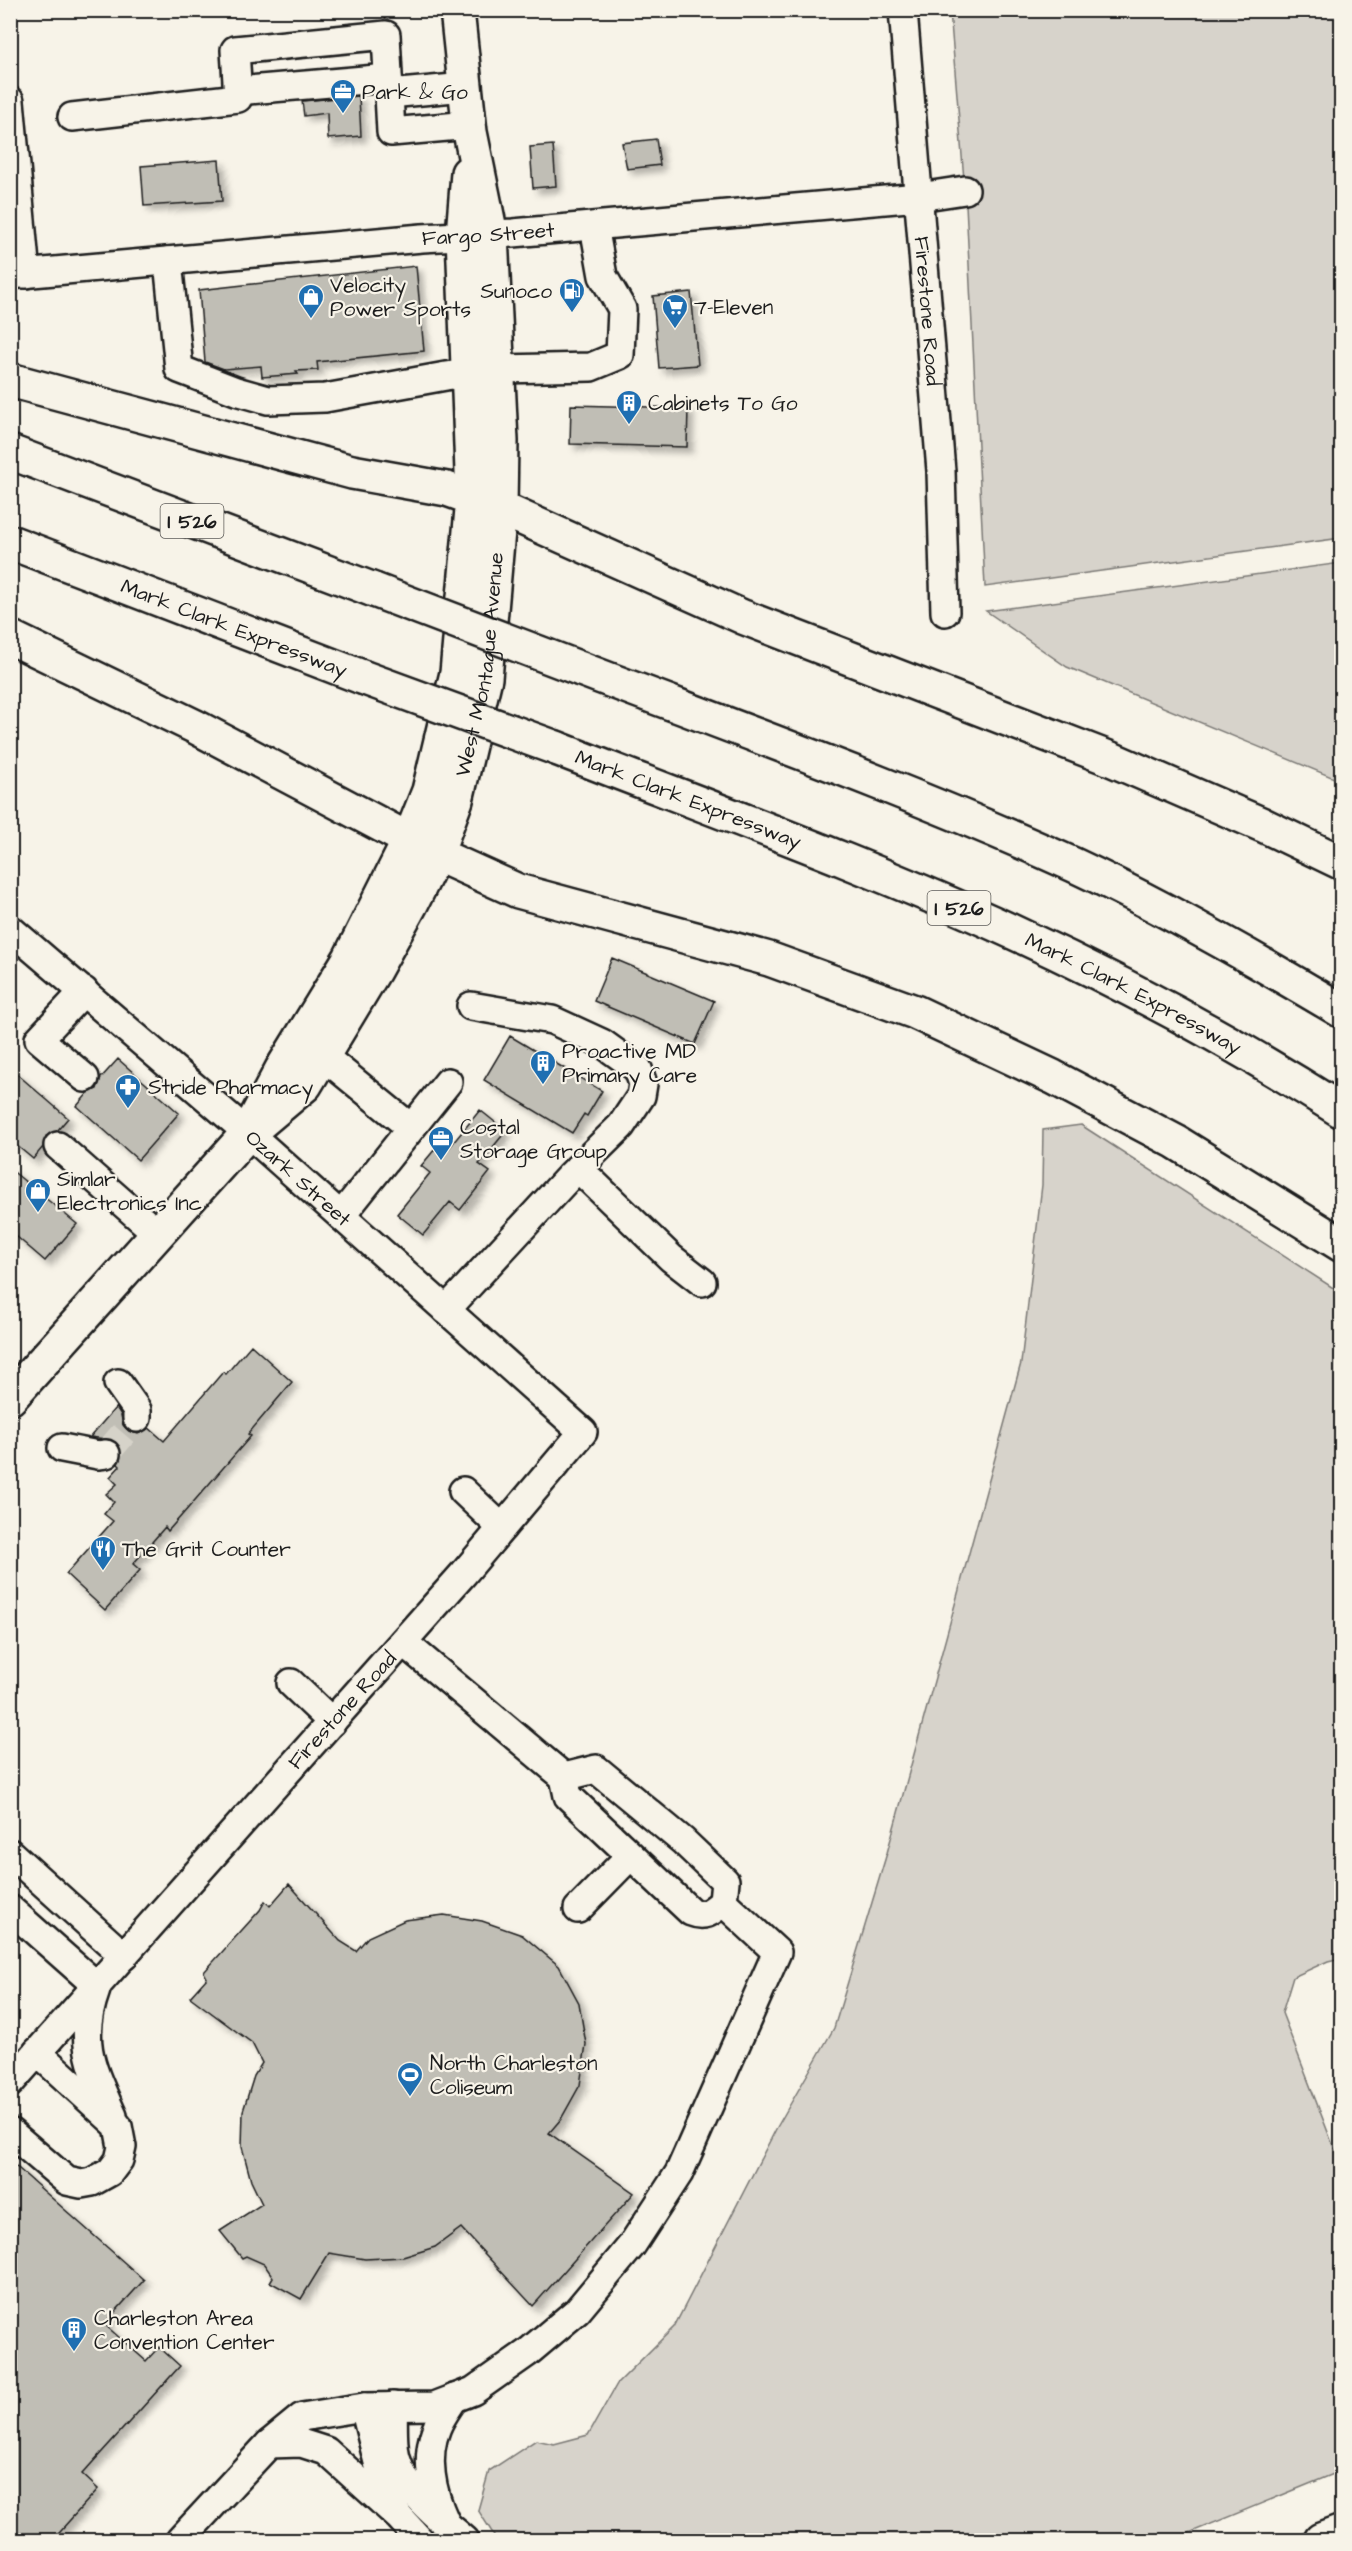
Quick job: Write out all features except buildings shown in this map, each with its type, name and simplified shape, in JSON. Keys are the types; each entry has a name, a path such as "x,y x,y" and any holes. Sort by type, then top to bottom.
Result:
{"main road":[{"name":"West Montague Avenue","path":"10,1398 248,1133 305,1085 374,970 422,848 429,792 457,674 487,503 484,370 477,235 470,129 457,10"},
{"path":"10,380 352,472 447,489 487,503 743,617 1111,759 1263,825 1341,863"},
{"name":"I 526","path":"10,452 894,788 1076,866 1187,922 1341,1011"},
{"name":"Mark Clark Expressway","path":"10,542 362,677 555,748 928,894 1016,933 1146,997 1215,1034 1341,1111"},
{"path":"10,637 196,727 422,848 518,891 769,959 915,1012 1053,1077 1176,1142 1341,1245"},
{"name":"West Montague Avenue","path":"248,1133 282,1068 422,848"},
{"path":"1154,906 1250,939 1341,989"},
{"path":"1321,2541 1341,2532"}],"street":[{"name":"Firestone Road","path":"903,10 941,471 945,612"},
{"path":"72,117 238,98 235,50 386,35 391,132 470,129"},
{"path":"237,91 389,86 465,87"},
{"path":"10,100 18,275"},
{"name":"Fargo Street","path":"18,275 919,197 965,190"},
{"path":"168,261 178,369 236,391 268,400 325,398 484,370 591,367 620,355 622,309 603,276 594,225"},
{"name":"Ozark Street","path":"10,929 248,1133 583,1432"},
{"path":"84,991 39,1039 85,1078"},
{"path":"446,1310 578,1168 621,1126 641,1096 643,1084 638,1070 602,1043 552,1020 471,1006"},
{"path":"323,1056 411,1128"},
{"path":"341,1215 448,1082"},
{"path":"58,1146 158,1234"},
{"path":"578,1168 671,1258 702,1282"},
{"path":"118,1383 137,1410 137,1418"},
{"name":"Firestone Road","path":"10,2084 403,1642 583,1432"},
{"path":"62,1448 98,1455 106,1454"},
{"path":"463,1491 502,1528"},
{"path":"403,1642 564,1777 568,1796 692,1912 699,1915 708,1914 723,1902 725,1881 683,1841 596,1769 564,1777"},
{"path":"291,1683 332,1722"},
{"path":"10,1854 124,1956"},
{"path":"578,1910 630,1856"},
{"path":"180,2541 269,2444 302,2417 364,2407 434,2406 473,2391 509,2366 577,2311 632,2245 679,2173 777,1952 723,1902"},
{"path":"10,1909 97,1986 86,2039 90,2064 118,2126 122,2147 119,2160 102,2178 81,2184 67,2181 10,2132"},
{"path":"37,2052 118,2126"},
{"path":"454,2398 436,2429 430,2466 435,2497 456,2533"},
{"path":"393,2406 396,2457 408,2484 424,2505 456,2533"},
{"path":"364,2407 385,2490 399,2517"},
{"path":"269,2444 301,2443 326,2451 399,2517 420,2541"}],"shaded area":[{"path":"950,11 1341,11 1341,538 985,587 966,204"},
{"path":"1341,563 1341,781 1067,667 986,611"},
{"path":"1081,1125 1341,1293 1341,1958 1328,1961 1293,1977 1282,2013 1341,2166 1341,2471 1172,2540 497,2540 478,2510 489,2471 536,2440 554,2444 588,2435 617,2384 674,2327 776,2129 834,2028 887,1853 1021,1363 1042,1185 1043,1130"}],"tunnel":[{"path":"106,1454 137,1418"}],"place":[{"name":"Park & Go","path":"343,115"},
{"name":"Sunoco","path":"572,314"},
{"name":"Velocity Power Sports","path":"311,320"},
{"name":"7-Eleven","path":"675,330"},
{"name":"Cabinets To Go","path":"629,426"},
{"name":"Proactive MD Primary Care","path":"543,1086"},
{"name":"Stride Pharmacy","path":"128,1110"},
{"name":"Costal Storage Group","path":"441,1162"},
{"name":"Simlar Electronics Inc","path":"38,1214"},
{"name":"The Grit Counter","path":"103,1572"},
{"name":"North Charleston Coliseum","path":"410,2098"},
{"name":"Charleston Area Convention Center","path":"74,2353"}]}
